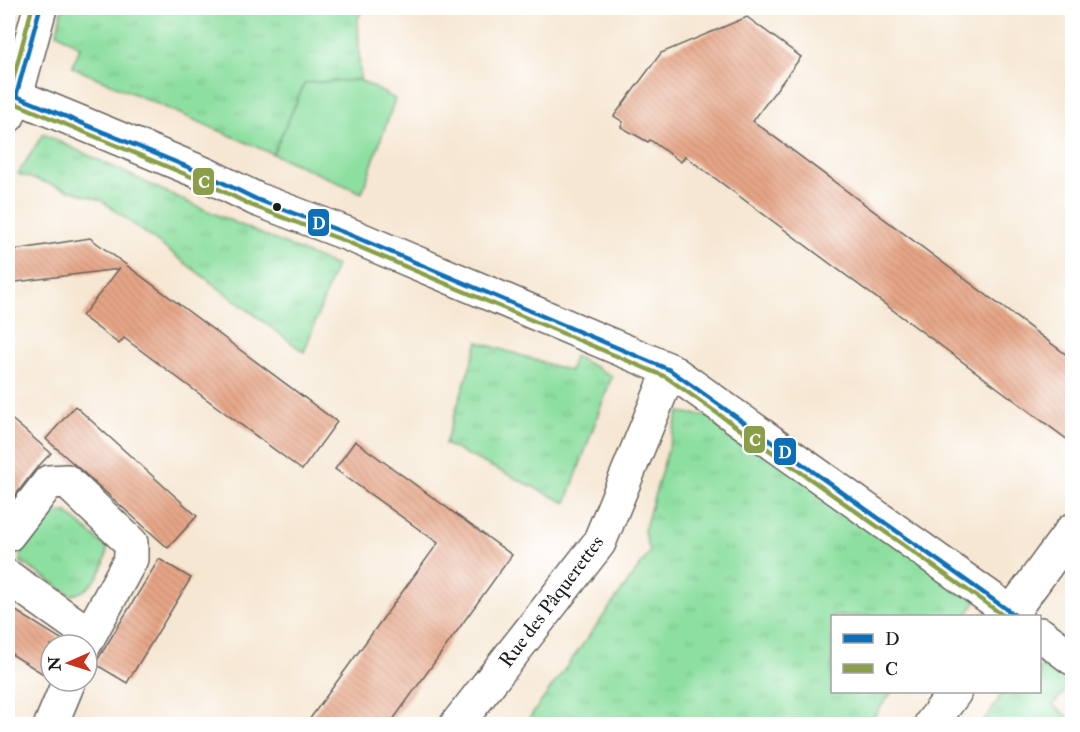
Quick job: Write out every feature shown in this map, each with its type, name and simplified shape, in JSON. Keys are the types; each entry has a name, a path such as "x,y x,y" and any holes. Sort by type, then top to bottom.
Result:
{"street":[{"path":"40,8 12,106 207,176 256,199 348,234 670,370 1012,615 1072,530"},
{"name":"Rue des Pâquerettes","path":"457,724 598,543 670,370"},
{"path":"8,535 49,482 66,481 131,543 131,559 89,633"},
{"path":"8,577 78,633"},
{"path":"1041,635 1072,658"},
{"path":"51,724 64,693"},
{"path":"931,724 954,693"}],"green space":[{"path":"62,8 363,8 358,19 360,80 305,83 273,154 72,67 80,47 57,33"},
{"path":"360,80 395,99 362,193 273,154 305,83"},
{"path":"43,134 194,205 336,266 304,352 101,200 18,174"},
{"path":"478,342 570,371 574,356 612,376 566,503 445,444"},
{"path":"679,412 744,422 982,593 967,615 831,615 831,693 891,693 868,724 525,724 650,552 644,531"},
{"path":"56,512 67,513 107,548 104,563 97,578 86,589 71,595 21,562 20,554"},
{"path":"1041,635 1072,658 1072,683 1053,705 1072,720 1072,724 982,724 1001,693 1041,693"}],"building":[{"path":"747,17 801,57 753,121 1072,359 1072,443 685,156 681,162 650,140 648,142 621,127 623,122 614,116 661,53"},
{"path":"90,238 337,422 302,470 124,338 119,344 82,316 119,269 8,283 8,251"},
{"path":"75,406 197,516 168,548 46,439"},
{"path":"8,416 51,453 8,505"},
{"path":"355,441 512,555 390,724 306,724 438,543 335,469"},
{"path":"159,559 191,578 127,683 99,666 99,657"},
{"path":"8,606 52,633 39,633 39,671 8,652"}],"transit line":[{"name":"C","path":"32,8 9,95 12,102 204,182 253,206 345,241 666,377 1003,615"},
{"name":"D","path":"16,96 40,8"},
{"name":"D","path":"16,96 207,175 256,199 348,234 670,370 1015,615"}]}
